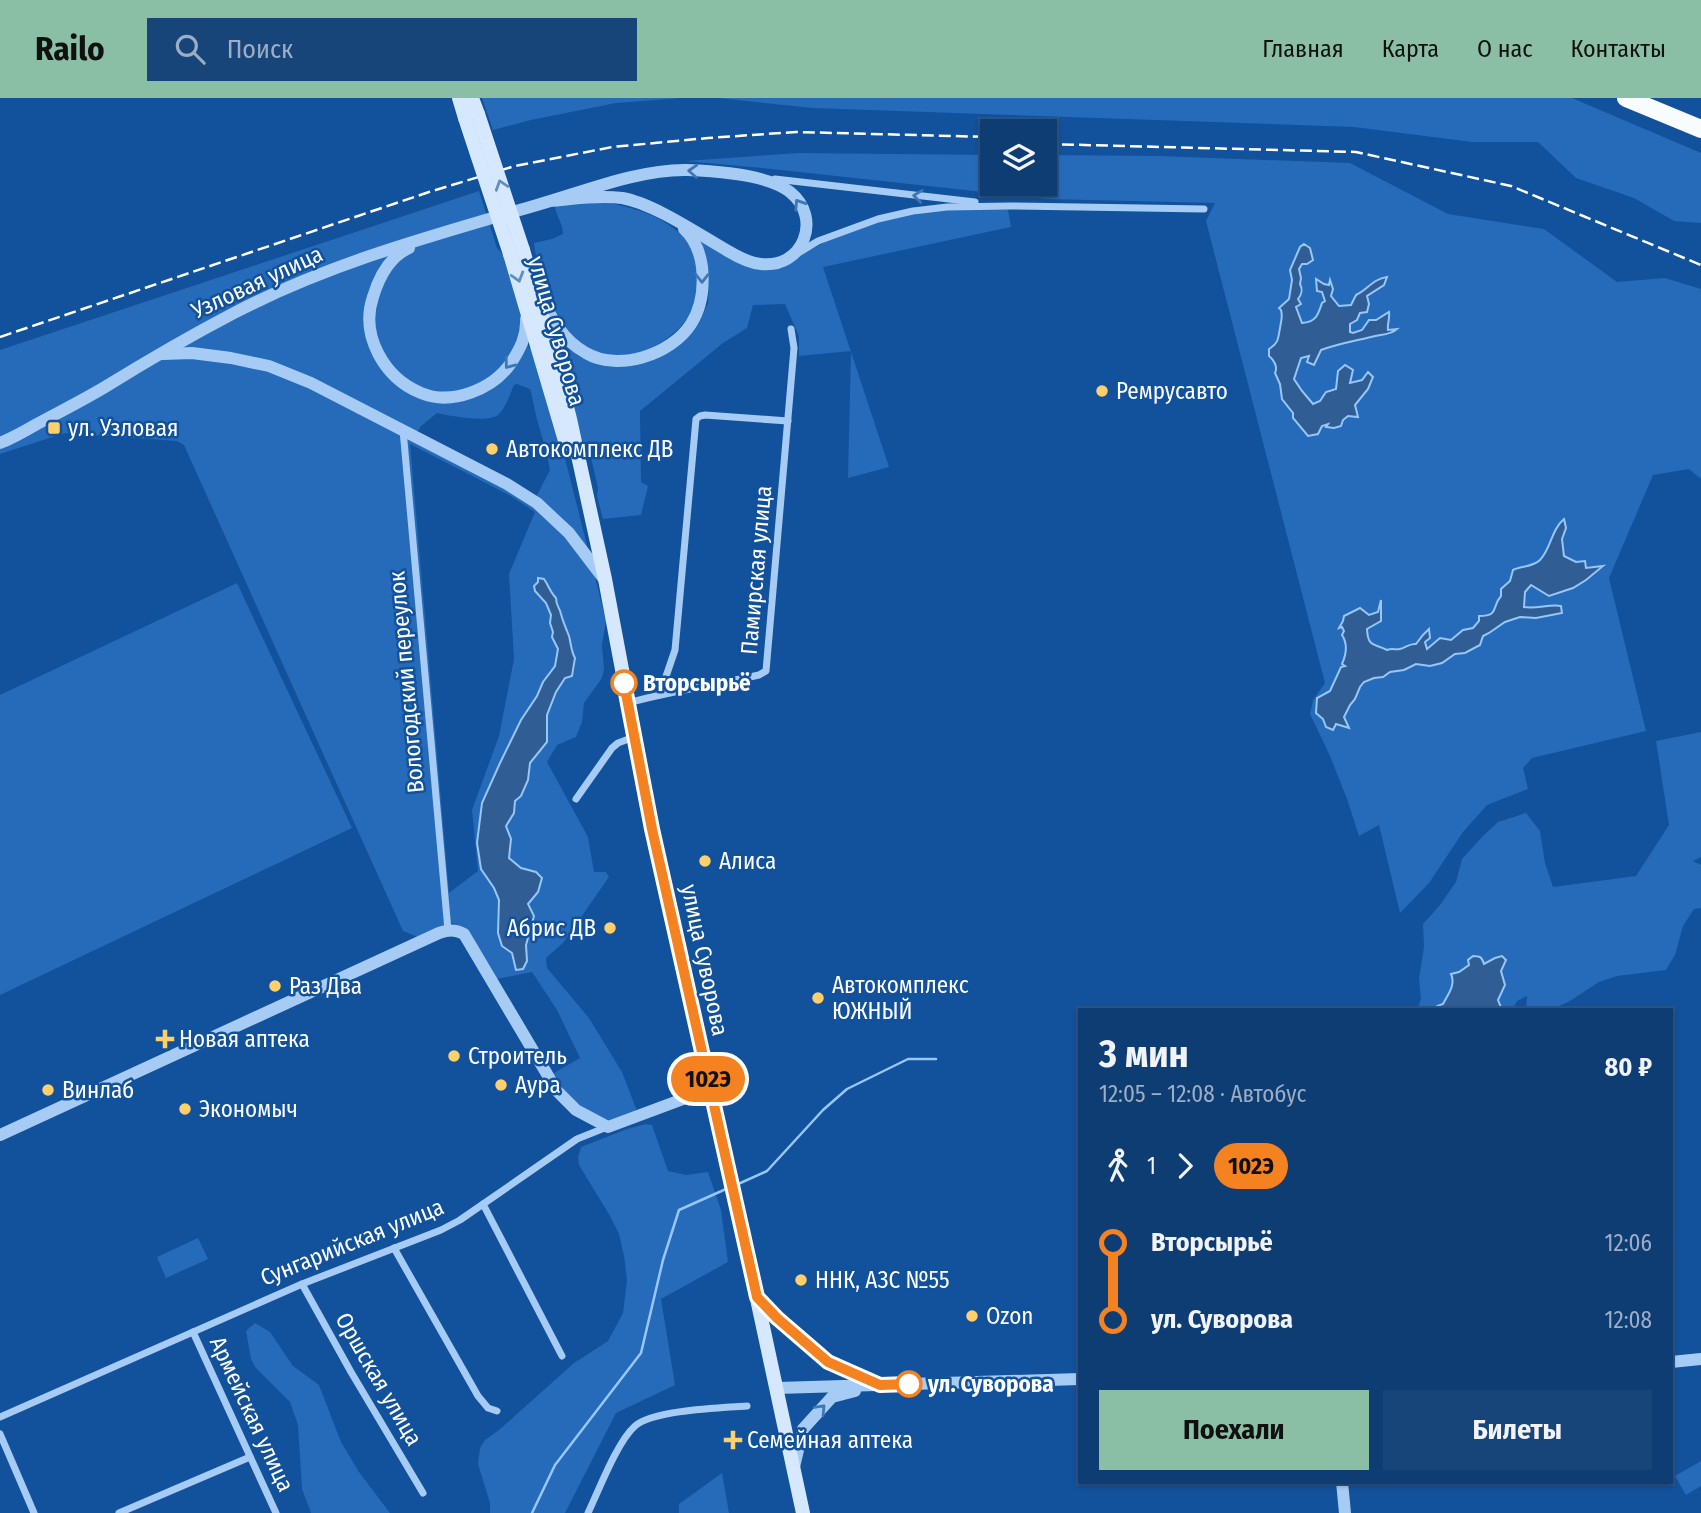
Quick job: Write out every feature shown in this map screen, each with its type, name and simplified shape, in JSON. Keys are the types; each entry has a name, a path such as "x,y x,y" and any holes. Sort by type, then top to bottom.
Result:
{"highway":[{"path":"1626,98 1701,129"}],"main road":[{"name":"улица Суворова","path":"459,98 471,116 544,322 570,419 605,579 652,829 803,1513"},
{"name":"улица Суворова","path":"471,116 472,98"},
{"name":"улица Суворова","path":"517,252 525,301 605,579"}],"street":[{"path":"551,201 650,173 685,170 1010,206"},
{"path":"761,177 789,191 800,202 805,213 807,228 803,243 794,256"},
{"path":"551,201 625,199 649,207 731,253 764,265 778,263 818,242 878,219 913,211 947,207 1010,206 1203,209"},
{"name":"Узловая улица","path":"0,443 72,406 159,354 237,312 323,272 436,234 551,201"},
{"path":"517,252 559,330 575,346 588,355 607,361 647,357 680,337 691,324 699,306 703,281 701,254 691,235 674,220"},
{"path":"378,280 397,254 436,234"},
{"path":"364,257 376,260 382,269 369,309 370,335 381,360 400,381 421,393 441,397 464,395 486,386 505,372 519,350 526,332 525,301"},
{"name":"Памирская улица","path":"628,703 660,694 759,675 766,671 794,348 791,329"},
{"path":"159,354 231,358 269,366 311,383 512,487 537,503 569,533 605,579"},
{"path":"660,694 675,650 696,419 705,415 788,421"},
{"name":"Вологодский переулок","path":"402,430 448,930"},
{"path":"576,799 612,748 634,737"},
{"path":"0,1135 448,930 464,934 557,1091 576,1110 608,1127"},
{"name":"Сунгарийская улица","path":"0,1417 302,1284 441,1230 483,1205 577,1139 710,1089"},
{"path":"483,1205 562,1356"},
{"path":"394,1248 478,1396 488,1408 497,1411"},
{"name":"Оршская улица","path":"302,1284 423,1493"},
{"path":"757,1297 828,1362 880,1385"},
{"name":"Армейская улица","path":"193,1332 276,1513"},
{"path":"1673,1362 1701,1359"},
{"path":"777,1388 1078,1380"},
{"path":"794,1467 803,1429 832,1397 880,1385"},
{"path":"588,1513 617,1451 635,1425 647,1418 663,1414 747,1406"},
{"path":"0,1434 34,1513"},
{"path":"119,1513 250,1457"},
{"path":"1342,1484 1345,1513"}],"shaded area":[{"path":"482,98 682,98 616,103 493,130"},
{"path":"718,98 1572,98 1701,153 1701,223 1674,221 1634,198 1576,178 1538,142 1472,142 1354,127 813,108"},
{"path":"799,153 980,155 980,192 685,161"},
{"path":"1057,155 1350,163 1448,214 1544,229 1617,282 1665,278 1701,289 1701,479 1689,469 1653,475 1609,578 1646,731 1532,758 1523,768 1528,789 1487,805 1463,832 1429,883 1400,913 1379,825 1359,836 1330,756 1310,714 1313,700 1325,683 1206,221 1215,203 1019,196 1057,196","holes":["1300,247 1302,264 1299,269 1301,278 1296,307 1302,323 1311,321 1318,315 1325,301 1322,292 1324,284 1329,285 1330,296 1339,306 1351,305 1356,295 1365,291 1366,299 1350,324 1350,332 1363,330 1369,320 1390,318 1388,331 1395,330 1390,335 1333,346 1321,350 1319,355 1301,358 1294,378 1313,405 1320,401 1326,392 1336,389 1338,372 1350,383 1362,380 1367,373 1368,389 1355,405 1358,417 1348,416 1322,426 1321,431 1293,418 1293,413 1282,399 1275,373 1276,366 1269,355 1279,339 1283,318 1281,309 1289,299 1292,280 1290,270","1566,528 1562,539 1564,556 1586,568 1601,567 1586,580 1549,596 1531,585 1525,592 1524,607 1561,606 1562,613 1536,618 1520,617 1505,622 1483,636 1465,653 1455,654 1442,663 1430,666 1416,664 1374,678 1360,687 1350,705 1344,718 1348,727 1335,724 1333,729 1326,727 1323,718 1316,713 1317,698 1330,691 1341,668 1346,666 1342,663 1347,653 1340,625 1344,616 1360,608 1369,615 1379,611 1380,603 1381,621 1367,629 1372,644 1387,651 1400,649 1411,643 1416,644 1423,635 1427,649 1440,638 1451,640 1493,613 1501,596 1501,589 1510,581 1513,570 1539,560"]},
{"path":"479,191 497,248 505,257 520,299 521,323 529,348 535,349 606,621 602,645 602,678 584,703 582,722 576,737 557,745 547,762 588,837 594,872 606,872 609,877 563,943 546,958 547,968 589,1018 622,1072 637,1111 610,1121 584,1108 564,1090 554,1073 580,1058 557,1010 532,972 496,979 461,926 452,923 418,937 403,931 184,445 177,441 65,433 0,454 0,350","holes":["517,384 530,389 550,470 534,501 416,436 420,427 437,413 478,419 498,415","410,444 511,496 535,512 509,574 514,659 499,736 472,810 478,871 449,893","546,603 556,604 558,608 574,655 574,672 565,678 556,692 547,715 547,742 530,763 528,780 515,801 514,813 506,826 511,839 509,858 521,868 536,872 538,892 527,904 534,916 526,945 527,961 502,946 498,933 499,900 481,869 477,843 482,804 500,763 521,720 555,666 558,649 552,637 551,615"]},
{"path":"599,200 638,210 665,222 686,241 697,262 697,293 687,319 665,340 652,348 622,356 593,351 580,343 570,332 542,285 534,243 563,234 555,205"},
{"path":"979,208 1008,210 1011,227 823,267 851,351 799,356 799,336 785,304 753,305 747,328 723,343 640,411 641,482 648,486 641,515 603,519 589,449 583,443 554,340 557,337 577,355 608,367 622,367 683,340 699,323 708,303 709,281 701,243 704,241 739,261 783,264 825,242 878,222 932,211"},
{"path":"1304,244 1310,248 1313,260 1302,264 1299,269 1302,290 1298,299 1301,304 1296,307 1302,323 1313,319 1325,301 1322,292 1317,291 1316,279 1329,285 1330,280 1333,289 1331,296 1339,306 1351,305 1356,295 1387,277 1384,285 1367,296 1367,312 1360,313 1357,320 1350,324 1350,332 1362,330 1369,320 1376,320 1389,312 1388,330 1397,329 1388,334 1321,350 1314,365 1307,362 1309,356 1301,358 1294,379 1313,404 1320,401 1326,392 1336,389 1338,371 1345,365 1353,370 1350,383 1362,380 1368,372 1373,377 1368,389 1355,405 1358,417 1348,416 1341,426 1326,427 1328,424 1322,426 1318,434 1308,436 1282,399 1275,373 1276,366 1269,356 1269,349 1275,345 1278,337 1282,317 1279,308 1289,299 1292,280 1290,270"},
{"path":"851,352 889,467 848,478"},
{"path":"1564,519 1564,556 1576,562 1585,561 1586,568 1603,566 1573,588 1549,596 1531,585 1525,592 1524,607 1561,606 1562,613 1536,618 1520,617 1505,622 1483,636 1480,645 1465,653 1455,654 1442,663 1430,666 1416,664 1364,682 1344,717 1349,728 1336,724 1333,730 1326,727 1323,719 1316,713 1317,698 1330,691 1341,667 1345,666 1342,664 1346,650 1342,635 1344,631 1342,627 1339,628 1344,616 1360,608 1369,615 1378,612 1381,600 1381,621 1367,629 1372,644 1387,650 1416,644 1429,629 1430,638 1425,642 1427,649 1440,638 1451,640 1463,630 1473,628 1479,621 1479,616 1493,613 1501,596 1501,589 1510,581 1513,570 1540,560 1556,528"},
{"path":"538,578 544,579 556,598 575,658 572,676 565,678 556,692 547,715 547,742 530,763 528,780 521,796 515,801 514,813 506,826 511,839 509,858 521,868 536,872 542,878 538,892 528,904 534,916 526,945 527,961 523,969 516,970 512,953 502,946 498,933 499,900 481,869 477,843 482,803 521,720 555,666 558,649 552,637 551,615 546,603 535,591"},
{"path":"237,583 352,828 0,995 0,695"},
{"path":"1701,732 1701,857 1693,861 1701,865 1701,908 1694,909 1683,926 1675,955 1666,970 1617,976 1599,982 1555,1008 1526,1008 1527,996 1517,1001 1513,1008 1501,1008 1498,1000 1505,985 1495,958 1489,963 1469,965 1459,972 1453,978 1452,987 1443,1004 1435,1008 1418,1008 1421,999 1419,979 1424,947 1423,924 1456,882 1462,859 1498,822 1526,813 1540,831 1545,863 1553,887 1636,876 1669,825 1656,741"},
{"path":"1477,956 1484,964 1502,956 1506,960 1501,971 1505,985 1498,1000 1501,1008 1435,1008 1443,1004 1449,993 1453,982 1451,974 1469,965 1468,960"},
{"path":"646,1124 652,1125 668,1171 686,1175 708,1172 721,1210 728,1262 661,1299 675,1385 616,1413 565,1513 490,1513 490,1503 478,1464 480,1448 485,1440 574,1363 608,1341 623,1313 627,1280 619,1234 579,1165 581,1147"},
{"path":"198,1238 208,1259 166,1278 157,1257"},
{"path":"255,1323 270,1332 293,1366 319,1385 341,1442 359,1472 390,1513 311,1513 302,1489 298,1425 290,1402 255,1367 251,1359 246,1331"},
{"path":"1701,1461 1701,1486 1686,1495 1675,1476"},
{"path":"722,1473 729,1513 679,1513 679,1504"}],"waterway":[{"path":"736,1185 767,1171 823,1110 847,1089 908,1059 936,1059"},
{"path":"532,1513 555,1465 641,1353 663,1260 679,1210 726,1189"}],"railway":[{"path":"0,337 429,192 515,166 612,147 796,132 980,137"},
{"path":"1057,144 1356,152 1511,186 1701,265"}],"bus line":[{"name":"102Э","path":"624,683 652,829 757,1297 828,1362 880,1385 909,1384"}],"place":[{"name":"Ремрусавто","path":"1102,391"},
{"name":"ул. Узловая","path":"54,428"},
{"name":"Автокомплекс ДВ","path":"492,449"},
{"name":"Вторсырьё","path":"624,683"},
{"name":"Алиса","path":"705,861"},
{"name":"Абрис ДВ","path":"610,928"},
{"name":"Раз Два","path":"275,986"},
{"name":"Автокомплекс ЮЖНЫЙ","path":"818,998"},
{"name":"Новая аптека","path":"165,1039"},
{"name":"Строитель","path":"454,1056"},
{"name":"Аура","path":"501,1085"},
{"name":"Винлаб","path":"48,1090"},
{"name":"Экономыч","path":"185,1109"},
{"name":"ННК, АЗС №55","path":"801,1280"},
{"name":"Ozon","path":"972,1316"},
{"name":"ул. Суворова","path":"909,1384"},
{"name":"Семейная аптека","path":"733,1440"}]}
